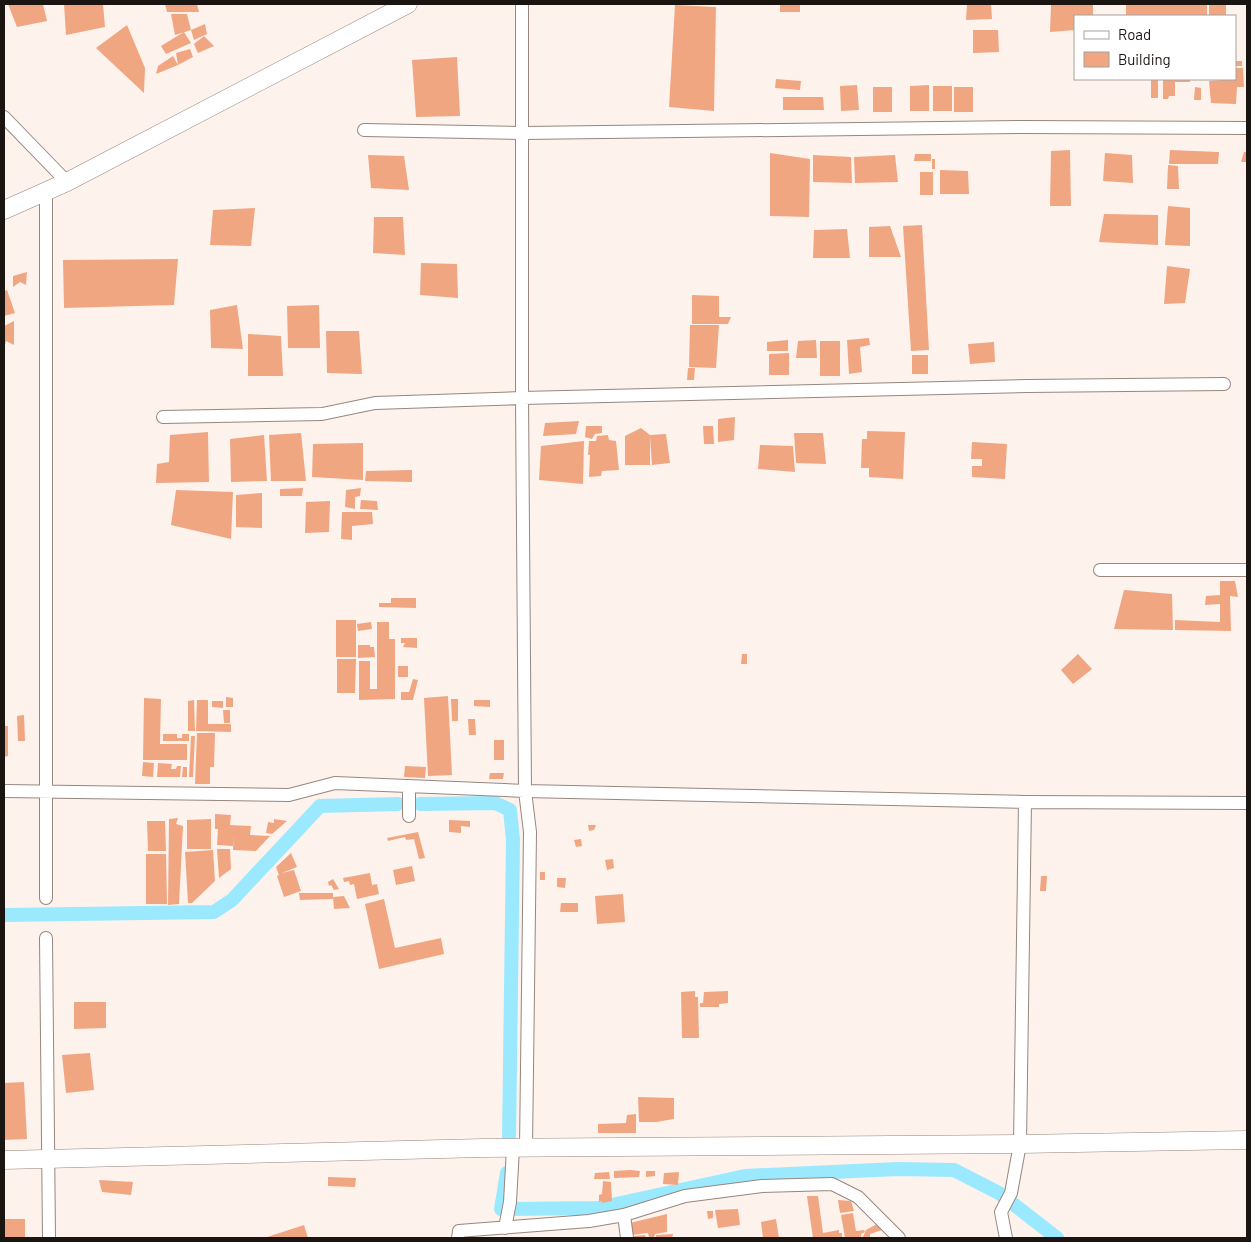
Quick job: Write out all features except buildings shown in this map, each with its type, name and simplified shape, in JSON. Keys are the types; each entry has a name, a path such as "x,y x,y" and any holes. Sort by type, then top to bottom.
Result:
{"street":[{"path":"4,210 67,182 408,4"},
{"path":"506,1223 519,1148 530,832 525,791 522,398 522,4"},
{"path":"4,118 67,182"},
{"path":"364,130 523,133 1024,126 1247,128"},
{"path":"46,192 46,898"},
{"path":"164,417 322,414 375,403 522,398 1027,386 1224,384"},
{"path":"1100,570 1247,570"},
{"path":"4,791 289,795 335,783 525,791 1024,802 1247,803"},
{"path":"409,787 409,816"},
{"path":"1006,1238 1001,1212 1011,1193 1020,1144 1024,802"},
{"path":"46,938 49,1238"},
{"path":"4,1160 519,1148 1020,1144 1247,1140"},
{"path":"458,1238 459,1231 506,1223 589,1221 624,1215 685,1196 762,1186 832,1184 858,1197 899,1238"},
{"path":"624,1215 627,1238"}],"waterway":[{"path":"420,804 495,803 510,810 513,840 509,1139"},
{"path":"4,915 214,912 232,900 320,806 398,804"},
{"path":"507,1173 501,1209 598,1208 745,1176 898,1169 954,1170 999,1193 1057,1238"}]}
